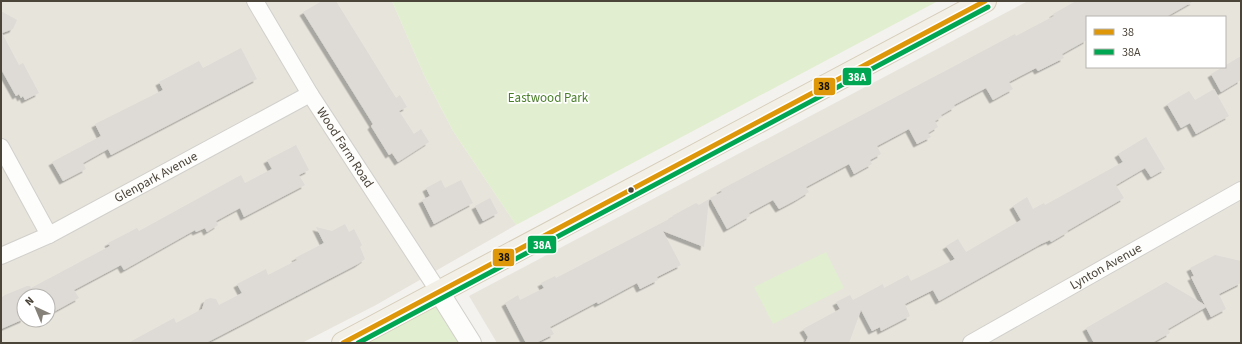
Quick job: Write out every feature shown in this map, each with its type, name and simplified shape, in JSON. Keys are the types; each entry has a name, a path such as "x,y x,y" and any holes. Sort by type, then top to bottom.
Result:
{"main road":[{"path":"343,343 985,1"}],"street":[{"name":"Wood Farm Road","path":"255,1 310,94 439,292"},
{"name":"Glenpark Avenue","path":"1,256 49,235 310,94"},
{"path":"1,147 49,235"},
{"name":"Lynton Avenue","path":"971,343 1241,190"},
{"path":"439,292 472,343"}],"shaded area":[{"path":"1,1 392,1 424,75 453,131 516,225 376,305 302,343 1,343"},
{"path":"1028,1 1241,1 1241,343 497,343 469,296"}],"green space":[{"name":"Eastwood Park","path":"392,1 938,1 516,225 453,131 424,75"},
{"path":"826,252 844,288 773,324 754,287"},
{"path":"439,292 471,343 343,343"}],"building":[{"path":"322,1 336,1 396,98 400,95 407,107 399,111 414,134 421,129 429,142 398,162 392,153 389,155 371,126 373,124 303,12"},
{"path":"1076,1 1194,1 1168,16 1086,16 1086,41 1062,54 1064,58 1038,71 1036,68 1009,82 1013,89 993,100 986,88 954,105 955,107 941,115 942,117 935,121 938,127 928,133 931,137 917,144 909,129 877,146 881,154 870,160 872,164 854,174 849,164 806,187 809,192 796,200 779,209 773,200 749,213 750,216 727,229 710,198 722,192 720,190 1015,34 1016,36 1054,16 1053,14"},
{"path":"1,11 17,20 13,29 2,33 19,65 23,63 39,93 25,100 23,96 21,98 19,94 16,96 1,69"},
{"path":"241,48 257,79 111,155 108,149 83,163 86,169 63,181 52,162 101,136 95,124 163,90 159,82 199,61 203,68"},
{"path":"1241,56 1241,80 1221,92 1211,74 1221,68 1226,68 1226,65"},
{"path":"1214,89 1229,116 1196,134 1190,123 1181,128 1167,104 1189,91 1195,100"},
{"path":"1146,137 1165,169 1151,177 1145,168 1116,185 1124,198 1067,231 1068,232 1051,242 1050,240 1041,244 939,301 933,290 905,304 910,316 881,331 880,327 872,331 861,310 849,343 805,343 808,337 803,329 840,309 836,302 850,295 853,300 883,284 884,288 908,275 911,281 955,259 946,246 958,239 966,252 1021,220 1013,206 1027,197 1033,209 1044,203 1045,205 1123,162 1118,154"},
{"path":"296,145 309,170 299,175 305,185 244,217 240,208 216,221 218,225 207,232 205,228 196,232 195,230 124,270 121,265 74,290 79,298 56,311 56,288 31,288 110,246 108,243 137,228 139,231 241,175 245,183 272,169 267,160"},
{"path":"441,180 445,188 461,180 473,203 434,224 422,200 430,196 426,188"},
{"path":"490,198 498,213 483,221 475,206"},
{"path":"709,199 704,247 663,231 681,265 657,277 658,280 640,289 637,283 598,304 597,302 550,327 554,334 536,343 526,343 505,303 518,295 520,300 544,288 541,283 555,276 556,278 673,217 672,216 696,203 699,205"},
{"path":"345,224 349,232 354,229 362,245 360,247 365,259 358,264 206,343 128,343 174,318 176,323 202,309 205,300 210,298 216,299 219,305 242,293 237,284 266,269 268,275 297,260 295,258 324,243 316,227 332,231"},
{"path":"1215,255 1241,261 1241,283 1219,294 1226,309 1211,317 1206,307 1168,329 1170,333 1152,343 1094,343 1086,328 1166,282 1205,305 1191,277 1194,276 1190,268"},
{"path":"27,286 30,286 31,288 22,288"},
{"path":"16,290 16,322 1,329 1,298"}],"transit line":[{"name":"38","path":"343,343 985,1"},
{"name":"38A","path":"358,343 988,7"}]}
